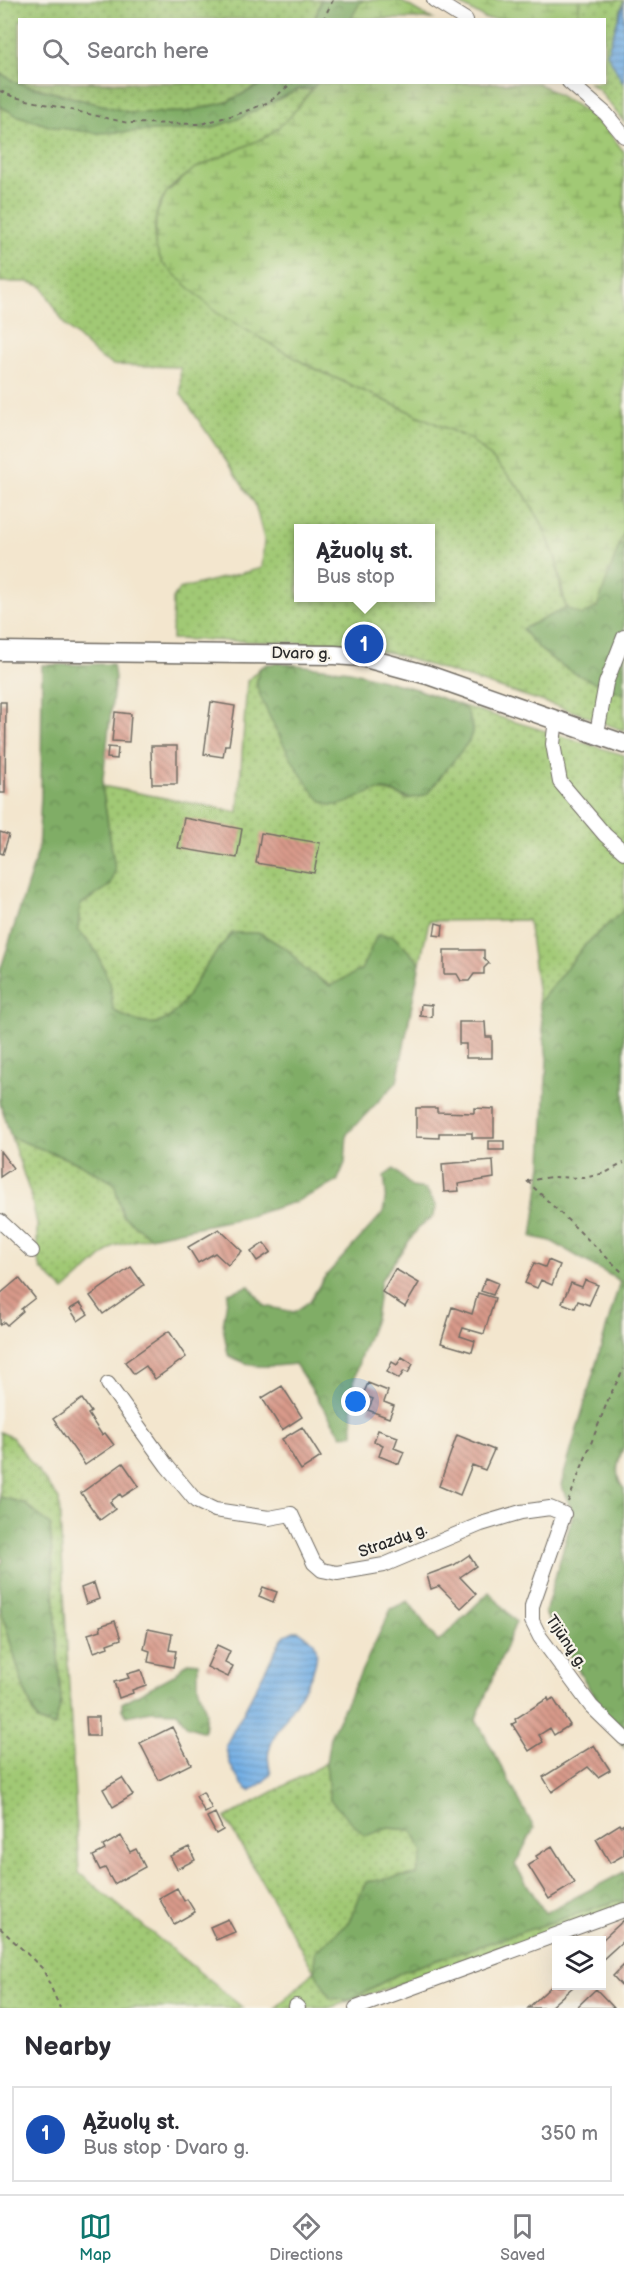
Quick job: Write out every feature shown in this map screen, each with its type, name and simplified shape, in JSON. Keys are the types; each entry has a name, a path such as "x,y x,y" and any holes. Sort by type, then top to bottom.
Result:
{"main road":[{"name":"Dvaro g.","path":"0,651 362,657 428,675 624,744"}],"street":[{"path":"434,0 463,18"},
{"path":"571,84 598,106 624,136"},
{"path":"597,733 606,683 624,637"},
{"path":"556,719 553,744 560,782 605,835 624,852"},
{"path":"0,1221 32,1251"},
{"name":"Strazdų g.","path":"108,1384 167,1466 196,1501 215,1510 269,1518 291,1514 314,1563 322,1570 337,1573 384,1565 482,1524 521,1512 550,1508 564,1514"},
{"name":"Tijūnų g.","path":"564,1514 532,1606 531,1621 540,1637 591,1706 624,1738"},
{"path":"356,2008 624,1910"}],"path":[{"path":"324,18 333,0"},
{"path":"0,91 14,97 128,123 201,124 242,113 269,102 291,84"},
{"path":"624,1163 605,1173 584,1178 551,1177 527,1181 624,1274"},
{"path":"564,1514 610,1395 624,1369"},
{"path":"0,1928 43,1969 60,2008"}],"green space":[{"path":"3,0 321,0 315,18 18,18 18,83 0,73 0,3"},
{"path":"321,0 364,0 352,18 316,18"},
{"path":"364,0 399,0 430,18 352,18"},
{"path":"453,0 580,0 577,18 484,18"},
{"path":"580,0 624,0 607,53 624,85 624,122 599,90 590,84 606,84 606,18 577,18"},
{"path":"0,73 18,84 132,113 185,112 227,102 262,84 316,84 313,89 299,89 238,119 208,129 97,133 52,127 16,115 0,106"},
{"path":"21,84 262,84 227,102 185,112 132,113"},
{"path":"316,84 540,84 591,114 624,152 624,531 597,607 582,615 566,608 556,559 541,522 524,493 494,460 470,439 309,366 217,313 162,263 155,245 156,215 166,193 194,169 268,136 290,117"},
{"path":"299,89 313,89 287,120 268,136 202,167 171,187 161,201 156,217 155,245 309,366 470,439 494,460 524,493 541,522 556,559 566,608 597,607 624,531 624,731 578,713 391,653 326,644 172,639 173,598 179,589 262,568 264,539 255,504 181,394 180,367 113,365 99,357 65,325 42,286 28,282 0,282 0,106 16,115 138,130 208,129"},
{"path":"624,543 624,694 581,677 555,661 543,652 522,629 566,608 582,615 597,607 618,547"},
{"path":"280,663 350,671 416,689 460,705 467,711 473,729 469,741 427,794 411,798 382,790 339,805 327,804 318,798 298,769 268,713 257,686 260,668 267,664"},
{"path":"113,664 115,678 102,786 115,870 111,885 80,905 78,930 96,951 110,983 113,1010 132,1020 148,1024 160,1022 171,1016 180,1007 206,966 232,933 260,933 288,950 304,969 330,986 361,970 377,935 393,936 420,963 397,1082 347,1134 345,1163 337,1182 295,1202 246,1217 150,1237 123,1216 114,1183 80,1164 11,1137 0,1103 0,971 38,851 42,665"},
{"path":"260,668 256,684 339,805 365,794 380,791 397,794 407,799 427,794 469,741 473,729 467,711 460,705 624,755 624,910 584,946 539,1003 528,920 429,921 420,963 393,936 361,970 331,986 304,969 288,950 260,933 232,933 206,966 180,1007 171,1016 160,1022 148,1024 132,1020 113,1010 110,983 78,930 80,905 111,885 115,870 102,786 238,812 247,681"},
{"path":"624,910 624,1446 618,1462 618,1473 624,1489 624,1748 545,1613 573,1514 561,1485 620,1281 551,1241 532,1237 542,1164 547,1059 539,1003 584,946"},
{"path":"11,1137 80,1164 114,1183 123,1216 150,1237 114,1246 64,1291 41,1269 37,1256 37,1223 30,1193"},
{"path":"394,1169 412,1187 426,1189 436,1206 434,1216 419,1227 381,1280 375,1319 360,1358 352,1389 353,1434 342,1436 295,1364 260,1366 228,1355 223,1326 228,1293 249,1286 265,1306 294,1312 310,1301 323,1279 383,1213 386,1193 384,1176"},
{"path":"0,1432 12,1437 59,1499 79,1873 243,2008 0,2008 0,1606 24,1689 37,1721 54,1727 61,1703 50,1525 24,1503 0,1497"},
{"path":"0,1497 24,1503 50,1525 61,1703 54,1727 38,1721 24,1689 0,1606 0,1565 3,1561 0,1553"},
{"path":"489,1592 516,1622 476,1719 534,1828 515,1865 545,1913 624,1872 624,1901 616,1901 404,1971 349,2000 330,1998 315,1971 315,1952 349,1922 366,1882 417,1874 423,1853 412,1830 389,1828 365,1836 330,1800 326,1763 330,1737 391,1609 408,1601 438,1642"},
{"path":"188,1662 198,1663 198,1686 206,1712 204,1732 187,1726 177,1712 150,1711 127,1716 122,1710 122,1703 174,1675"},
{"path":"326,1763 330,1800 389,1828 412,1830 423,1853 417,1874 366,1883 349,1922 315,1952 349,2000 404,1971 433,1961 616,1901 624,1901 624,1908 329,2008 276,2008 314,1971 225,1818"}],"water":[{"path":"624,2 624,85 607,53"},
{"path":"299,1631 314,1642 317,1654 314,1667 269,1751 271,1774 250,1791 241,1783 234,1771 226,1745 281,1640 285,1635"}],"building":[{"path":"0,702 6,702 5,793 0,793"},
{"path":"211,702 235,706 229,745 225,745 223,757 204,754"},
{"path":"115,712 131,714 129,742 112,741"},
{"path":"151,746 177,746 177,784 152,784"},
{"path":"108,747 118,748 117,759 107,758"},
{"path":"184,818 242,829 237,858 178,848"},
{"path":"0,832 9,835 3,854 0,853"},
{"path":"261,833 320,843 314,873 256,863"},
{"path":"436,923 443,925 442,936 434,935"},
{"path":"444,950 484,950 484,958 489,963 484,968 484,974 474,974 469,981 461,981 457,974 444,974"},
{"path":"421,1004 432,1005 432,1017 420,1016"},
{"path":"459,1022 485,1022 486,1037 492,1037 492,1058 466,1058 466,1044 459,1044"},
{"path":"416,1108 437,1108 437,1112 474,1113 474,1108 494,1109 494,1138 472,1138 472,1133 439,1133 439,1138 416,1137"},
{"path":"489,1141 504,1141 504,1150 489,1150"},
{"path":"0,1151 13,1168 0,1177"},
{"path":"493,1160 494,1178 458,1184 459,1191 444,1192 442,1164"},
{"path":"219,1229 242,1251 228,1265 215,1253 198,1263 188,1247"},
{"path":"264,1243 271,1252 257,1261 251,1252"},
{"path":"548,1260 560,1265 552,1285 541,1280 537,1288 525,1283 534,1263 545,1267"},
{"path":"131,1267 144,1285 103,1314 90,1296"},
{"path":"395,1269 419,1283 405,1307 382,1292"},
{"path":"19,1278 35,1298 7,1325 4,1322 0,1325 0,1294"},
{"path":"486,1278 498,1283 493,1295 481,1291"},
{"path":"585,1280 598,1285 589,1305 578,1301 575,1308 562,1303 571,1283 582,1287"},
{"path":"478,1293 495,1298 484,1334 463,1328 460,1336 475,1341 472,1352 441,1343 452,1307 472,1314"},
{"path":"80,1303 88,1314 78,1321 70,1309"},
{"path":"169,1331 186,1357 155,1379 146,1366 134,1374 125,1362"},
{"path":"402,1357 413,1364 408,1373 404,1371 399,1379 387,1372 392,1362 397,1365"},
{"path":"368,1383 388,1391 384,1402 394,1406 389,1418 368,1410 373,1399 363,1395"},
{"path":"282,1386 302,1417 282,1430 262,1398"},
{"path":"82,1399 91,1412 88,1414 102,1435 105,1433 114,1445 85,1465 53,1419"},
{"path":"302,1427 321,1457 301,1470 282,1439"},
{"path":"378,1430 398,1437 394,1448 404,1452 399,1464 379,1456 383,1445 374,1441"},
{"path":"457,1435 494,1450 485,1470 472,1465 460,1495 439,1486"},
{"path":"123,1463 139,1486 122,1497 120,1494 110,1502 115,1509 100,1520 81,1493"},
{"path":"469,1555 476,1566 460,1577 476,1594 461,1608 439,1586 431,1589 427,1575 454,1565"},
{"path":"94,1583 99,1599 86,1604 81,1588"},
{"path":"263,1587 277,1592 273,1602 259,1596"},
{"path":"115,1621 121,1639 94,1652 88,1634 101,1630 100,1626"},
{"path":"148,1629 172,1634 169,1650 176,1651 173,1667 148,1662 150,1651 144,1649"},
{"path":"217,1645 230,1651 225,1662 233,1666 228,1677 207,1667"},
{"path":"141,1670 146,1685 119,1698 114,1682 129,1678 127,1674"},
{"path":"548,1698 549,1701 553,1698 570,1725 554,1735 550,1728 539,1735 543,1742 529,1751 512,1724 516,1722 515,1719"},
{"path":"86,1717 99,1717 99,1736 87,1736"},
{"path":"172,1727 191,1764 159,1780 140,1743"},
{"path":"594,1745 610,1770 598,1777 588,1767 552,1792 543,1777"},
{"path":"122,1778 133,1795 113,1807 103,1789"},
{"path":"203,1792 212,1809 205,1813 196,1796"},
{"path":"215,1813 223,1830 216,1834 207,1817"},
{"path":"620,1824 621,1826 624,1824 624,1855 610,1863 596,1839"},
{"path":"121,1836 130,1852 136,1849 145,1867 114,1884 105,1868 100,1870 93,1856 105,1850 103,1846"},
{"path":"552,1846 575,1883 549,1899 528,1865 538,1859 536,1856"},
{"path":"189,1847 195,1860 177,1869 170,1856"},
{"path":"177,1888 184,1901 187,1899 195,1912 174,1924 159,1898"},
{"path":"228,1919 235,1932 216,1940 210,1927"},
{"path":"624,1920 624,1940 606,1956 606,1936"},
{"path":"624,1965 624,1988 613,1976"},
{"path":"552,1986 552,1990 569,1990 549,2008 528,2008"},
{"path":"597,1990 614,2008 576,2008"}],"place":[{"name":"Ąžuolų st.","path":"364,644"}]}
